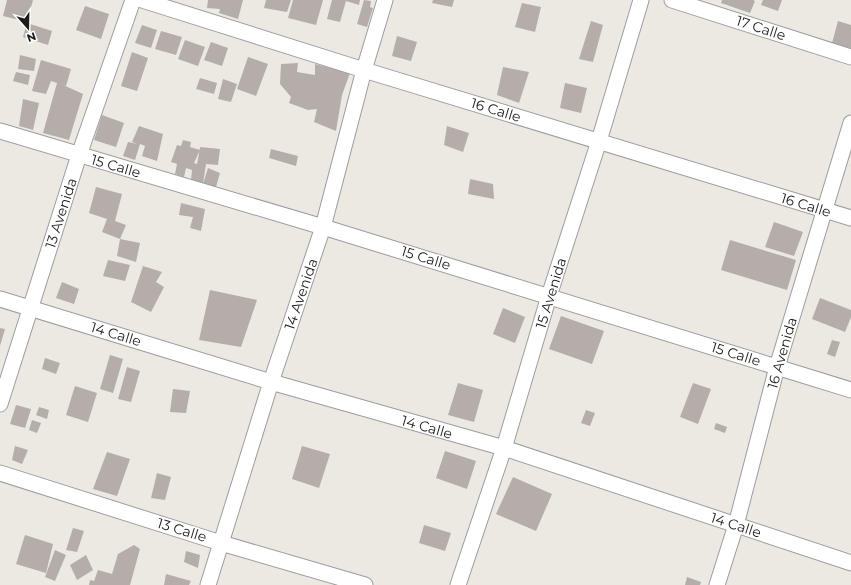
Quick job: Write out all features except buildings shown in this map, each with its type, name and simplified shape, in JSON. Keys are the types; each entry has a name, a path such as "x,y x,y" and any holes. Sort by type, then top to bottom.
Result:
{"street":[{"name":"13 Avenida","path":"0,404 79,155 133,0"},
{"name":"16 Calle","path":"142,0 364,70 851,218"},
{"name":"14 Avenida","path":"208,585 271,382 323,227 364,70 385,0"},
{"name":"15 Avenida","path":"458,585 504,448 549,296 599,141 641,0"},
{"name":"17 Calle","path":"672,0 851,57"},
{"name":"16 Avenida","path":"718,585 736,525 778,367 851,123"},
{"name":"15 Calle","path":"0,131 323,227 851,390"},
{"name":"14 Calle","path":"0,299 271,382 504,448 851,563"},
{"name":"13 Calle","path":"0,474 365,585"}]}
